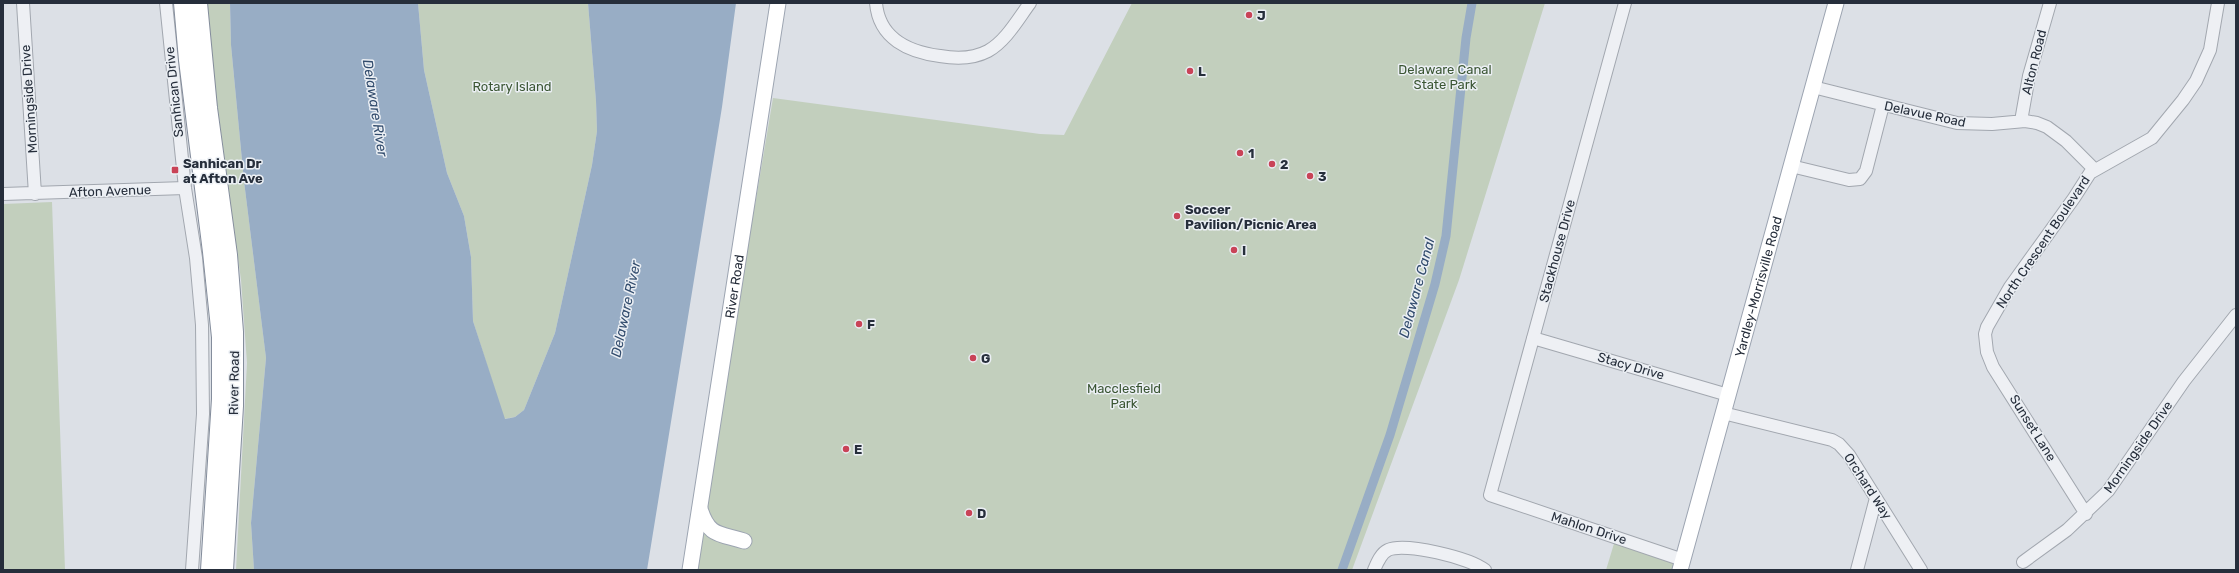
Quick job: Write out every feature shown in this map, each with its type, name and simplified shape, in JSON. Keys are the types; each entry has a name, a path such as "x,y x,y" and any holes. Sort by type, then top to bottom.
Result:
{"highway":[{"name":"River Road","path":"183,3 188,60 218,296 222,374 210,570"},
{"name":"River Road","path":"198,3 232,297 235,369 224,570"}],"main road":[{"name":"River Road","path":"690,570 778,3"},
{"name":"Yardley-Morrisville Road","path":"1682,565 1836,3"},
{"path":"696,533 744,541 710,530 706,525 700,508"}],"street":[{"name":"Morningside Drive","path":"23,3 35,194"},
{"name":"Sanhican Drive","path":"166,3 185,188 199,286 204,370 203,414 192,570"},
{"path":"876,3 884,28 898,43 913,51 930,55 964,58 976,56 994,48 1003,39 1030,3"},
{"name":"Stackhouse Drive","path":"1494,496 1490,495 1496,466 1533,338 1625,3"},
{"name":"Alton Road","path":"2021,121 2030,76 2050,3"},
{"name":"North Crescent Boulevard","path":"1985,342 1987,327 2010,287 2094,169 2152,138 2184,100 2196,81 2210,50 2218,3"},
{"name":"Delavue Road","path":"1813,87 1957,123 1992,124 2021,121 2037,123 2052,130 2066,141 2094,169"},
{"path":"1791,166 1849,180 1860,178 1866,171 1883,105"},
{"name":"Afton Avenue","path":"3,194 185,188"},
{"name":"Morningside Drive","path":"2023,562 2051,543 2086,514 2108,491 2184,381 2236,315"},
{"name":"Stacy Drive","path":"1533,338 1728,395"},
{"name":"Sunset Lane","path":"1985,342 1993,367 2086,514"},
{"name":"Orchard Way","path":"1723,413 1832,440 1845,450 1921,570"},
{"name":"Mahlon Drive","path":"1494,496 1682,565"},
{"path":"1857,570 1876,498"},
{"path":"1374,570 1383,553 1388,549 1399,548 1453,556 1469,561 1485,570"}],"green space":[{"path":"206,3 230,3 231,45 244,181 266,358 251,523 254,570 236,570 247,363 241,280 209,44"},
{"name":"Rotary Island","path":"418,3 588,3 597,131 592,165 555,333 524,410 515,417 504,419 473,321 471,257 464,216 447,173 424,70"},
{"name":"Macclesfield Park","path":"1132,3 1545,3 1459,280 1352,570 696,570 751,204 755,205 773,98 1040,134 1064,135"},
{"path":"52,202 65,570 3,570 3,204"},
{"path":"1616,537 1667,554 1680,570 1606,570"}],"water":[{"name":"Delaware River","path":"230,3 418,3 424,70 447,173 464,216 471,257 473,321 505,419 515,417 524,410 555,333 592,165 597,131 588,3 736,3 722,107 647,570 254,570 251,523 266,358 244,181 231,45"}],"waterway":[{"name":"Delaware Canal","path":"1342,570 1390,435 1435,284 1446,236 1466,38 1472,3"}],"place":[{"name":"J","path":"1249,15"},
{"name":"L","path":"1190,71"},
{"name":"1","path":"1240,153"},
{"name":"2","path":"1272,164"},
{"name":"Sanhican Dr at Afton Ave","path":"175,170"},
{"name":"3","path":"1310,176"},
{"name":"Soccer Pavilion/Picnic Area","path":"1177,216"},
{"name":"I","path":"1234,250"},
{"name":"F","path":"859,324"},
{"name":"G","path":"973,358"},
{"name":"E","path":"846,449"},
{"name":"D","path":"969,513"}],"park label":[{"name":"Delaware Canal State Park","path":"1445,76"}]}
